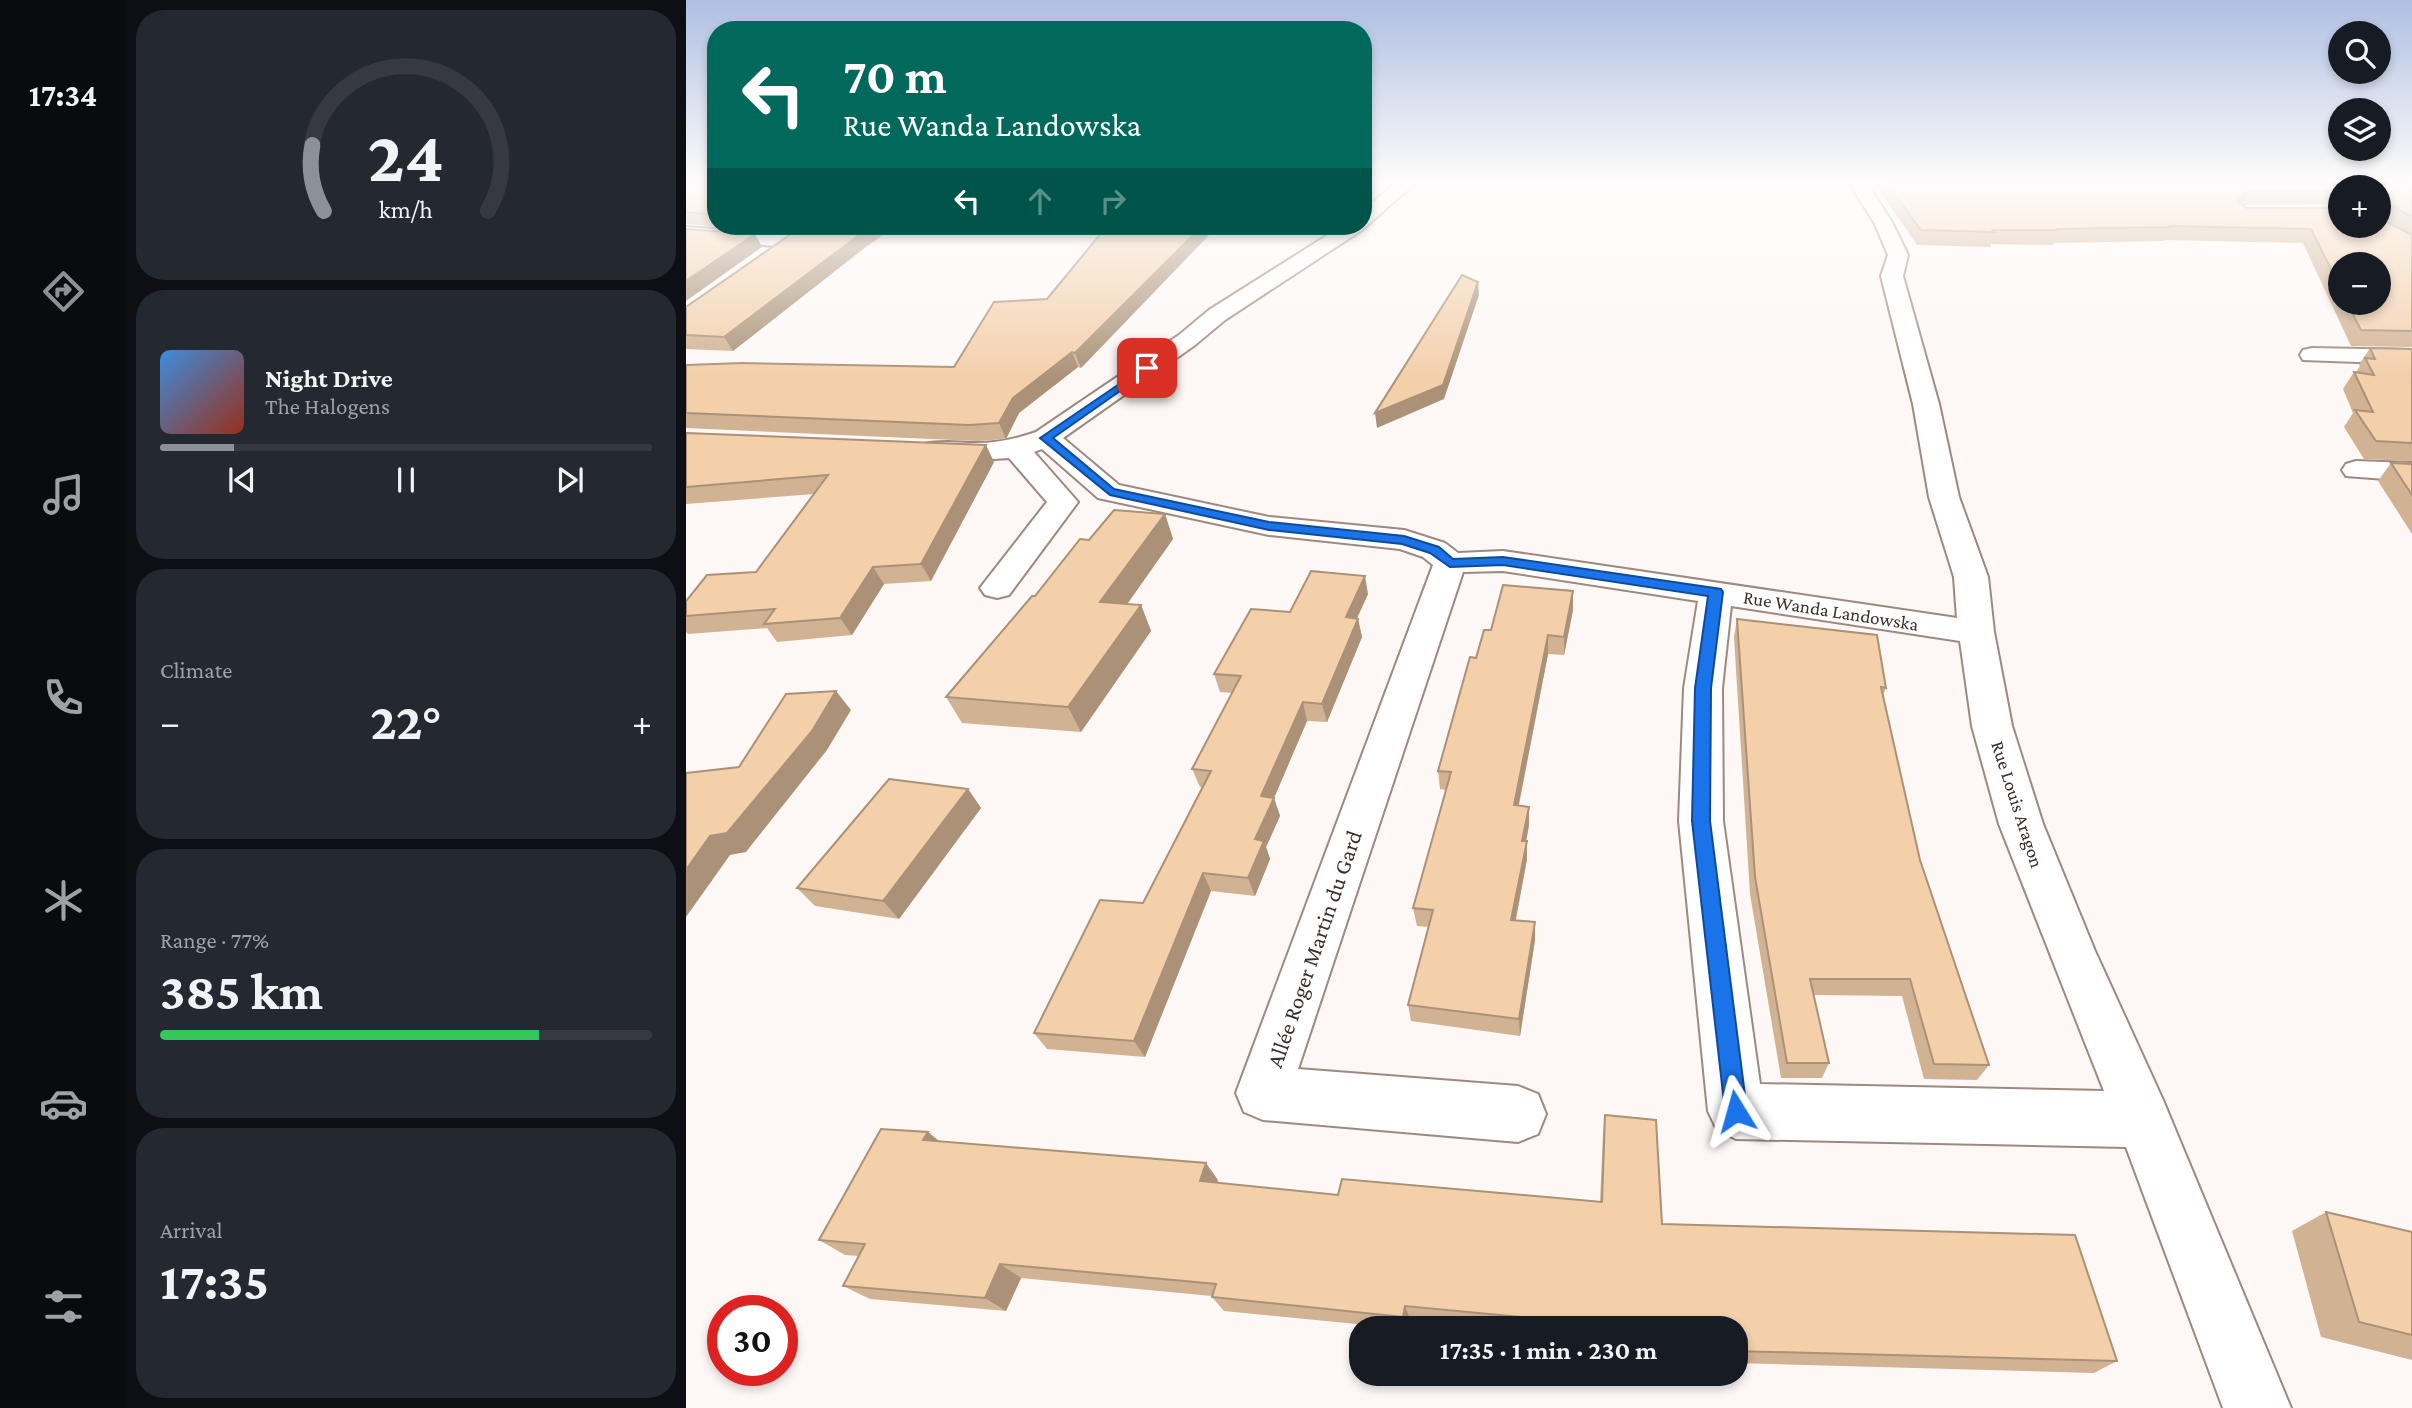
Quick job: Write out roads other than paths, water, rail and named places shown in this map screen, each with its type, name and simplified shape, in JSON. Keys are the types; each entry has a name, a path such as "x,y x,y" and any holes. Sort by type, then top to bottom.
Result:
{"street":[{"path":"758,263 778,249"},
{"path":"908,449 977,452 1016,449 1046,438 1187,340 1217,315 1320,249"},
{"name":"Rue Louis Aragon","path":"1895,249 1898,255 1892,276 1926,404 1944,497 1971,577 1976,632 1992,726 2021,824 2071,951 2143,1120 2257,1408"},
{"path":"2312,355 2412,357"},
{"path":"1046,438 1110,492 1269,526 1404,540 1434,550 1450,563"},
{"path":"997,588 1063,502 1016,449"},
{"path":"2356,470 2412,472"},
{"name":"Rue Wanda Landowska","path":"1450,563 1503,561 1976,632"},
{"name":"Allée Roger Martin du Gard","path":"1450,563 1263,1093 1518,1114"},
{"path":"1716,592 1703,688 1701,821 1736,1111 2143,1120"}]}
